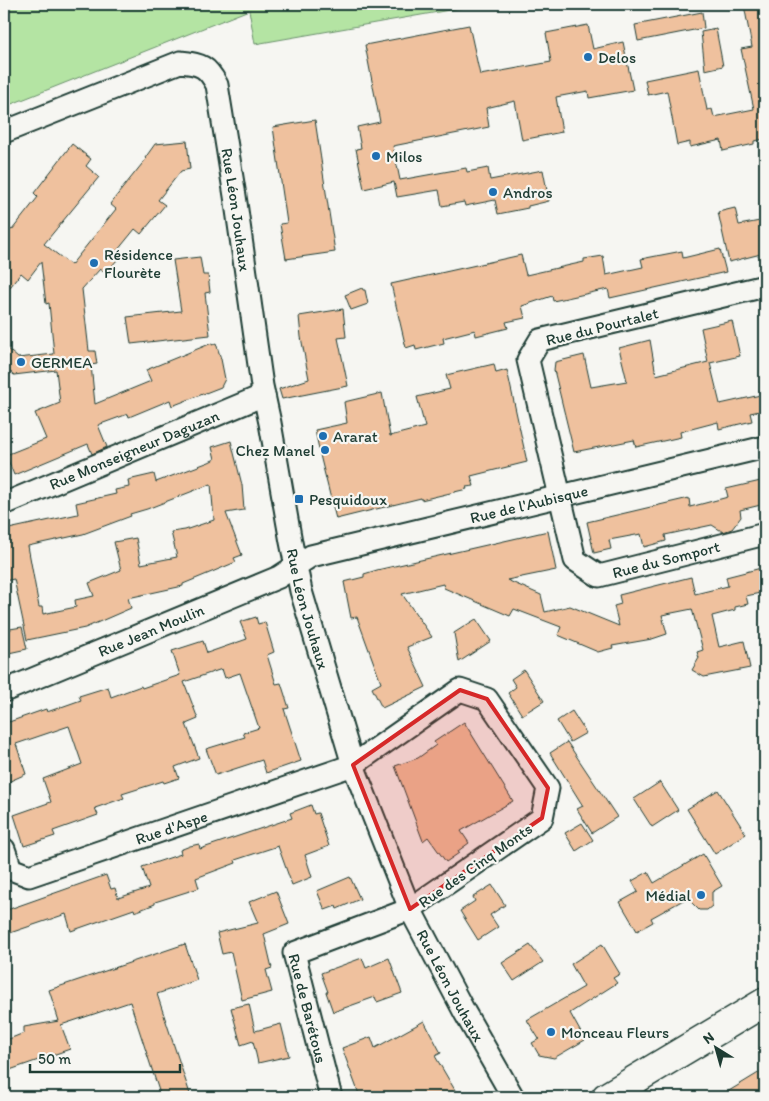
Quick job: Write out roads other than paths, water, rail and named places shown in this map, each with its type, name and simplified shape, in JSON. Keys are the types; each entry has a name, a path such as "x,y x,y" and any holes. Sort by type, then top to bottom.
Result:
{"main road":[{"path":"606,1097 765,1002"}],"street":[{"name":"Rue Léon Jouhaux","path":"4,132 180,62 197,63 210,71 217,85 264,394 300,591 353,765 410,909 465,1014 513,1097"},
{"name":"Rue du Pourtalet","path":"561,497 528,360 540,340 765,286"},
{"name":"Rue Monseigneur Daguzan","path":"4,504 264,394"},
{"name":"Rue de l'Aubisque","path":"295,566 311,556 765,447"},
{"name":"Rue du Somport","path":"561,497 575,560 598,576 765,534"},
{"name":"Rue Jean Moulin","path":"4,691 280,577 295,566"},
{"name":"Rue des Cinq Monts","path":"353,765 460,690 487,699 548,788 542,818 410,909"},
{"name":"Rue d'Aspe","path":"4,849 11,869 29,876 353,765"},
{"name":"Rue de Barétous","path":"331,1097 294,953 410,909"}],"place":[{"name":"Delos","path":"588,57"},
{"name":"Milos","path":"376,156"},
{"name":"Andros","path":"493,192"},
{"name":"Résidence Flourète","path":"94,263"},
{"name":"GERMEA","path":"21,362"},
{"name":"Ararat","path":"323,436"},
{"name":"Chez Manel","path":"325,450"},
{"name":"Pesquidoux","path":"299,499"},
{"name":"Médial","path":"701,895"},
{"name":"Monceau Fleurs","path":"551,1032"}]}
